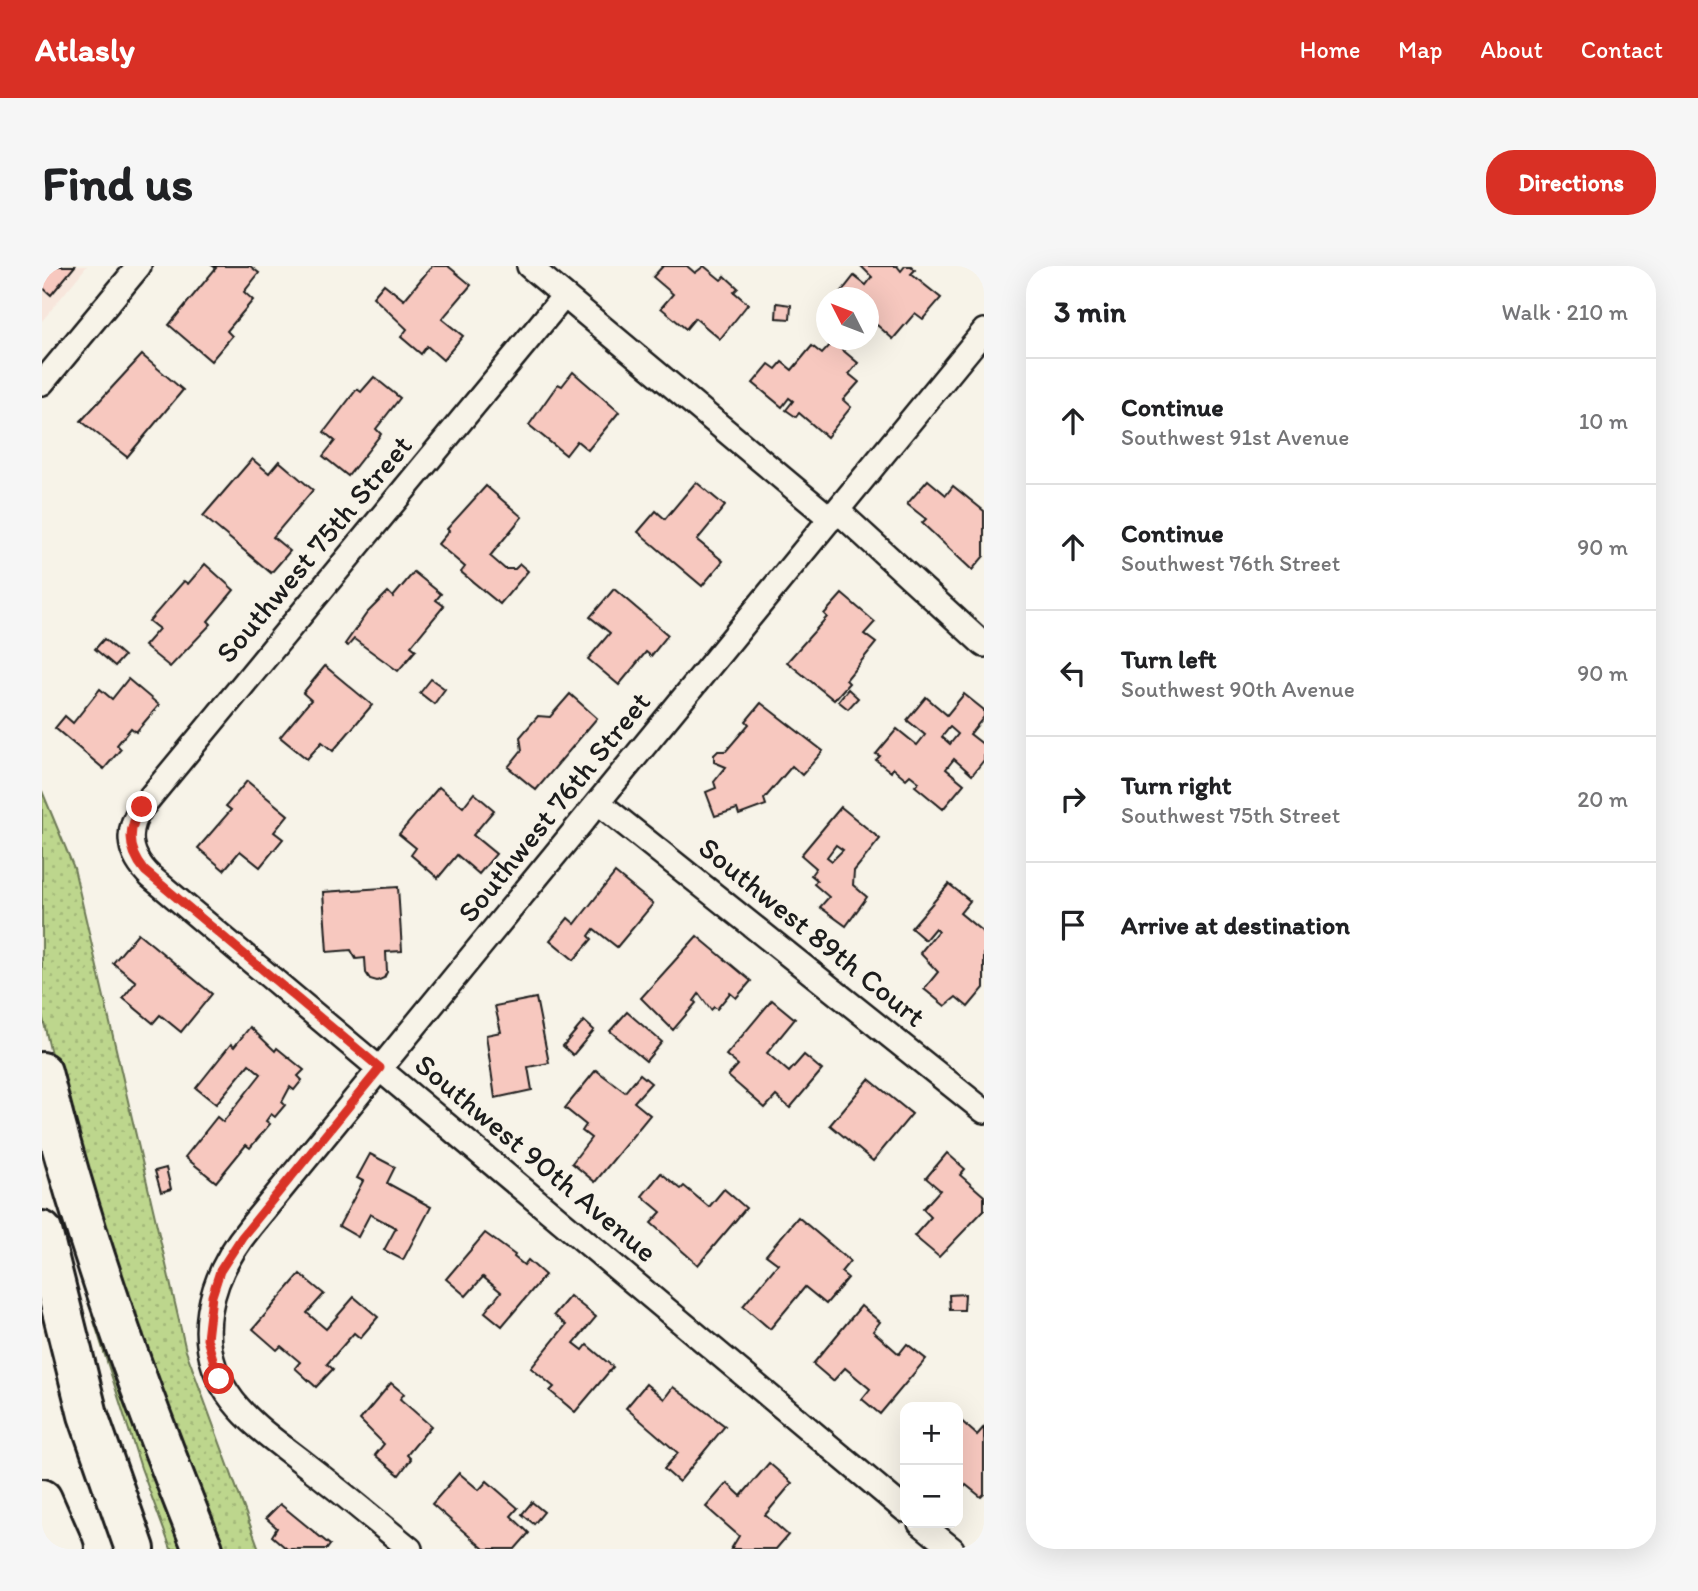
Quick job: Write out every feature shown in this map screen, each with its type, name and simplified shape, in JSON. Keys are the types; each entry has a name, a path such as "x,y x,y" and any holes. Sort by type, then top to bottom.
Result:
{"highway":[{"path":"42,1072 62,1152 103,1279 160,1441 203,1549"},
{"path":"42,1231 89,1415 135,1549"},
{"path":"42,1499 64,1549"}],"street":[{"path":"42,383 139,266"},
{"path":"529,266 835,515 984,645"},
{"name":"Southwest 75th Street","path":"132,850 131,828 142,807 564,296"},
{"name":"Southwest 76th Street","path":"410,1549 244,1413 219,1379 207,1339 216,1279 234,1247 984,331"},
{"name":"Southwest 89th Court","path":"599,803 984,1111"},
{"name":"Southwest 90th Avenue","path":"132,850 151,877 900,1506"},
{"path":"926,1528 952,1549"}],"shaded area":[{"path":"42,266 87,266 42,321"}],"green space":[{"path":"42,791 74,868 186,1351 259,1549 214,1549 120,1298 57,1081 42,1014"},
{"path":"94,1312 182,1549 171,1549 141,1468 92,1315"}],"building":[{"path":"47,266 75,266 51,295 42,287 42,272"},
{"path":"213,266 250,266 259,273 244,292 253,300 227,331 232,336 211,361 169,325 216,268"},
{"path":"432,266 448,266 471,285 442,319 463,336 443,360 427,346 421,354 401,337 407,329 373,297 384,284 404,300"},
{"path":"663,266 687,266 695,273 704,266 721,280 725,276 738,288 734,292 748,304 720,339 695,318 686,329 661,308 673,294 653,277"},
{"path":"861,266 897,266 901,271 905,266 911,266 915,270 911,274 941,298 923,319 915,313 893,339 879,327 879,287 845,287 854,276 866,285 872,277"},
{"path":"777,303 791,305 790,319 776,318"},
{"path":"812,346 822,354 826,350 843,350 858,363 849,374 859,382 843,400 851,407 827,437 799,413 796,417 786,410 793,401 789,398 782,407 753,383 769,364 776,369 782,362 792,370"},
{"path":"142,355 183,390 127,457 81,421"},
{"path":"573,372 619,412 588,450 577,441 566,455 529,425 558,384 562,386"},
{"path":"374,377 400,398 376,429 381,434 348,476 323,456 335,441 324,432 357,389 361,392"},
{"path":"252,459 269,473 279,461 313,490 273,537 290,551 271,573 203,516"},
{"path":"928,480 946,495 953,486 984,511 984,556 972,570 922,523 926,519 907,504"},
{"path":"696,482 725,506 697,540 723,561 702,586 638,532 656,511 665,519"},
{"path":"486,486 522,517 490,556 505,569 515,569 520,564 528,571 500,604 461,572 465,567 438,544 449,531 447,529"},
{"path":"205,564 234,590 208,621 211,624 170,667 144,646 159,629 149,621 184,581 188,584"},
{"path":"414,572 441,594 436,600 444,606 411,646 416,650 398,671 354,639 348,646 345,644 367,613 388,592 393,597"},
{"path":"614,589 668,635 651,656 646,652 619,685 588,659 610,633 590,617"},
{"path":"842,594 875,622 864,634 876,643 846,680 849,683 834,700 787,662 827,617 824,614"},
{"path":"104,639 124,656 115,666 95,649"},
{"path":"325,666 372,705 333,751 322,742 307,759 280,737 311,700 303,693"},
{"path":"128,679 159,705 136,732 131,728 117,745 121,749 104,769 55,728 65,716 73,723 100,689 112,699"},
{"path":"431,679 445,689 434,704 420,693"},
{"path":"848,689 858,698 848,709 838,701"},
{"path":"570,694 597,718 536,790 508,767 522,750 520,737 538,716 550,717"},
{"path":"964,694 984,710 984,717 970,734 984,745 984,760 972,775 954,759 946,769 964,784 943,809 915,786 919,782 910,775 906,779 893,768 891,772 876,760 880,756 876,754 897,729 917,745 925,735 907,720 926,697 947,715","holes":["950,727 958,734 950,744 942,737"]},
{"path":"761,703 823,751 802,775 792,766 764,799 766,805 739,815 737,809 715,816 706,792 716,788 714,782 726,767 714,762 714,755 718,751 726,751 749,724 746,721"},
{"path":"247,781 288,815 274,832 283,839 260,867 240,851 224,870 198,848 231,810 226,806"},
{"path":"439,787 463,807 474,793 494,810 473,835 496,854 479,874 457,855 438,878 411,855 416,848 399,834"},
{"path":"841,807 880,839 854,871 853,885 867,897 846,926 820,907 829,897 814,884 817,880 811,875 816,868 801,855","holes":["836,845 843,850 832,861 827,857"]},
{"path":"615,873 653,904 617,947 594,929 589,936 592,939 574,960 550,940 568,918 575,924"},
{"path":"949,884 970,901 960,913 984,933 984,988 968,1007 956,997 945,1006 924,989 938,972 920,953 938,931 935,928 925,940 911,928"},
{"path":"398,887 402,951 386,952 387,972 384,978 377,981 370,979 366,973 365,958 356,959 351,950 327,952 323,892"},
{"path":"138,933 212,994 181,1032 160,1015 153,1023 123,998 136,982 113,963"},
{"path":"697,936 751,981 736,998 730,993 717,1009 714,1007 711,1010 699,994 694,1001 696,1003 673,1030 641,998"},
{"path":"536,998 549,1063 528,1067 532,1090 495,1098 486,1035 501,1032 495,1006"},
{"path":"772,1000 795,1019 767,1053 789,1072 804,1055 822,1070 790,1108 776,1096 765,1108 728,1076 738,1065 726,1055"},
{"path":"627,1012 662,1042 646,1061 610,1031"},
{"path":"584,1021 594,1030 573,1055 563,1046"},
{"path":"250,1027 275,1051 277,1048 304,1070 298,1076 302,1080 294,1090 290,1087 282,1102 285,1105 275,1117 271,1114 266,1121 270,1124 250,1148 246,1145 216,1182 185,1157 217,1117 223,1122 261,1074 249,1064 216,1104 196,1088 231,1044 234,1047"},
{"path":"596,1070 625,1092 640,1074 651,1083 634,1102 650,1115 595,1182 572,1163 591,1138 582,1131 586,1125 565,1108"},
{"path":"869,1079 912,1114 873,1161 830,1125"},
{"path":"947,1153 965,1169 960,1175 984,1196 984,1210 939,1257 914,1236 931,1217 923,1209 940,1190 926,1178"},
{"path":"370,1154 395,1167 387,1183 431,1207 403,1260 384,1250 396,1228 370,1214 358,1237 339,1226 363,1181 357,1178"},
{"path":"166,1168 171,1189 161,1192 155,1171"},
{"path":"661,1173 681,1189 684,1186 709,1207 724,1189 746,1208 698,1265 651,1223 661,1212 642,1196"},
{"path":"798,1217 850,1261 841,1272 848,1278 826,1304 805,1287 770,1329 743,1306 778,1264 766,1255"},
{"path":"485,1233 524,1265 528,1260 545,1275 502,1326 485,1312 501,1292 483,1277 466,1296 446,1279"},
{"path":"300,1274 324,1294 307,1313 326,1329 354,1297 378,1317 360,1338 354,1333 327,1364 333,1369 316,1387 295,1368 300,1362 281,1346 277,1350 253,1329"},
{"path":"965,1294 964,1310 950,1310 949,1295"},
{"path":"570,1296 596,1317 574,1343 583,1350 587,1345 613,1367 575,1412 550,1391 554,1387 531,1368 566,1325 554,1315"},
{"path":"861,1306 880,1322 873,1331 899,1354 907,1344 926,1359 880,1414 862,1399 870,1389 845,1368 833,1381 813,1364"},
{"path":"391,1383 404,1394 400,1399 431,1426 407,1455 411,1459 399,1475 375,1455 384,1444 360,1420"},
{"path":"646,1384 664,1399 673,1387 725,1426 679,1482 664,1469 678,1453 626,1408"},
{"path":"963,1422 977,1435 984,1427 984,1494 981,1497 966,1485 963,1489"},
{"path":"769,1463 792,1483 765,1515 788,1535 776,1549 731,1549 739,1536 706,1507 727,1483 741,1496"},
{"path":"459,1473 479,1490 487,1481 518,1508 511,1516 529,1533 515,1549 484,1549 432,1504"},
{"path":"532,1502 544,1512 534,1524 522,1514"},
{"path":"280,1504 330,1545 327,1549 287,1549 272,1536 277,1528 266,1518"}],"route":[{"path":"142,807 136,814 130,836 134,855 145,871 380,1068 234,1247 220,1271 212,1296 207,1339 209,1355 219,1379"}]}
